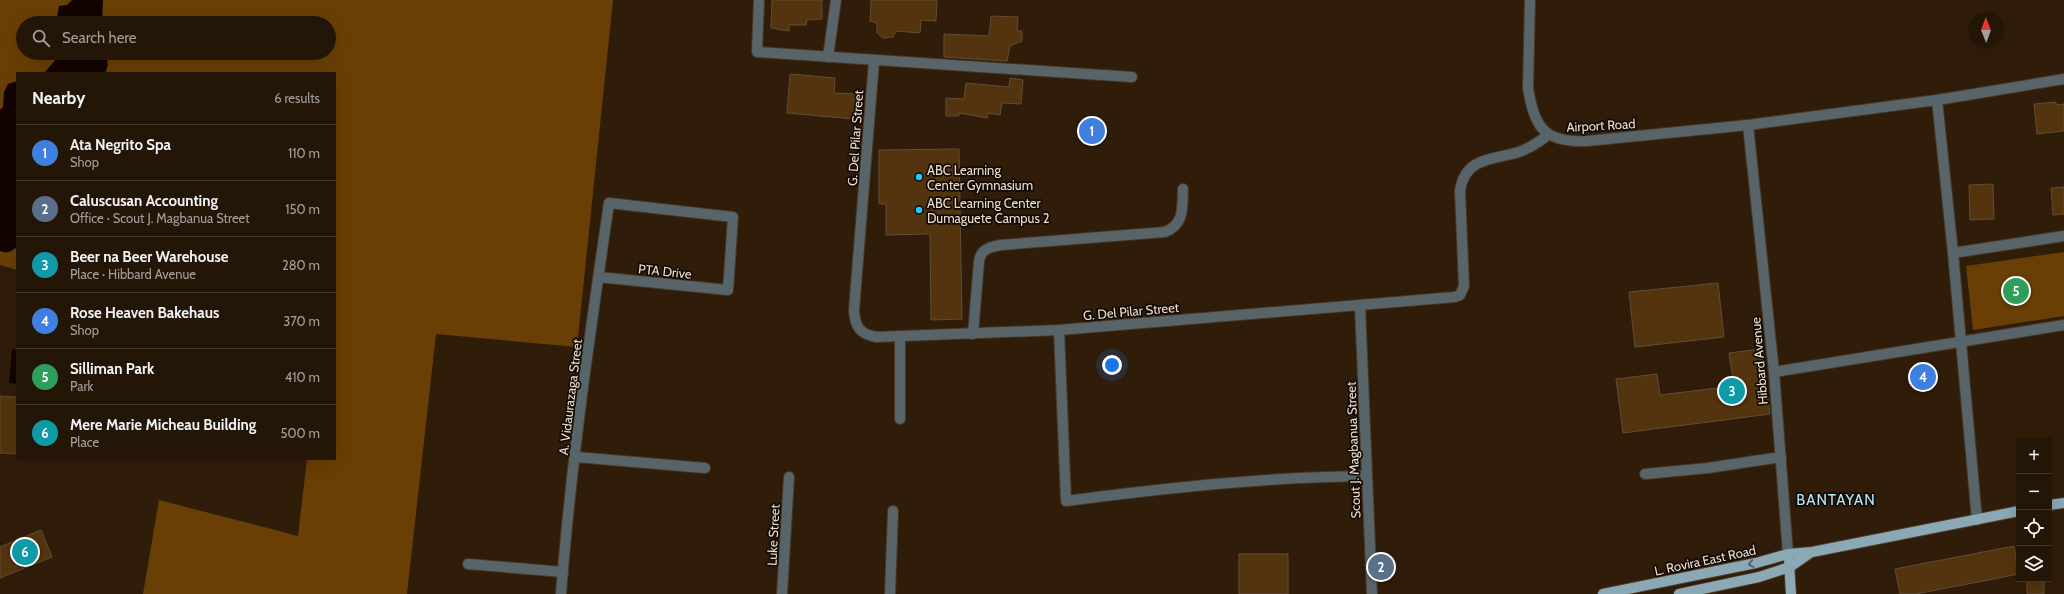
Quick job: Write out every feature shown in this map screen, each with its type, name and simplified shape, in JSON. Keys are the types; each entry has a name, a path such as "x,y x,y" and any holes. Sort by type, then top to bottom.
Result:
{"main road":[{"path":"2052,505 2064,503"},
{"name":"L. Rovira East Road","path":"1603,594 1756,563 1788,554 1812,552 2016,512"},
{"name":"L. Rovira East Road","path":"1679,594 1759,577 1790,567 1812,552"},
{"name":"Hibbard Avenue","path":"1788,554 1791,594"}],"street":[{"path":"759,0 757,52 874,61 1132,76"},
{"path":"828,57 836,0"},
{"name":"Airport Road","path":"1530,0 1528,88 1534,117 1541,128 1548,135 1561,140 1587,141 1748,125 1937,100 2064,79"},
{"name":"G. Del Pilar Street","path":"874,61 854,321 859,330 866,335 876,337 1059,330 1455,297 1460,295 1464,286 1460,191 1462,180 1468,169 1481,161 1519,151 1534,145 1548,135"},
{"path":"1937,100 1953,253 1977,520"},
{"name":"Hibbard Avenue","path":"1748,125 1774,372 1788,554"},
{"path":"972,334 980,256 983,251 990,247 1001,245 1165,232 1173,229 1180,222 1183,189"},
{"name":"A. Vidaurazaga Street","path":"561,594 598,277 609,204 733,217 728,290"},
{"path":"1953,253 2064,236"},
{"name":"PTA Drive","path":"598,277 728,290"},
{"name":"Scout J. Magbanua Street","path":"1360,306 1372,594"},
{"path":"1774,372 2064,325"},
{"path":"1059,330 1066,501 1220,483 1301,477 1367,476"},
{"path":"900,336 900,419"},
{"path":"576,457 705,468"},
{"path":"1645,474 1708,468 1781,457"},
{"name":"Luke Street","path":"782,594 789,477"},
{"path":"890,594 893,511"},
{"path":"468,564 563,572"}],"shaded area":[{"path":"0,0 613,0 577,347 436,334 407,594 143,594 159,500 298,536 307,460 336,460 336,72 16,72 16,270 0,265"},
{"path":"72,0 103,0 102,16 57,16 59,6 67,5"},
{"path":"55,60 107,60 108,65 105,72 45,72"},
{"path":"16,81 16,248 11,251 5,252 0,251 0,110 3,107 4,92 8,84"},
{"path":"2064,252 2064,316 1973,330 1966,266"},
{"path":"12,349 16,350 16,384 9,383"}],"building":[{"path":"772,0 822,0 822,19 807,20 806,25 789,25 789,31 771,28"},
{"path":"871,0 937,0 936,21 921,20 920,33 896,31 893,37 883,38 877,33 877,23 870,21"},
{"path":"991,16 1018,17 1017,31 1022,31 1022,41 1010,46 1007,61 944,57 944,34 989,36"},
{"path":"790,74 835,78 834,93 855,94 854,119 787,113"},
{"path":"1010,78 1023,80 1021,104 1002,103 1000,115 988,113 987,118 959,113 959,116 946,116 946,98 964,99 966,83 1009,87"},
{"path":"2056,102 2056,105 2064,104 2064,131 2037,134 2034,104"},
{"path":"959,149 962,319 931,320 930,234 886,235 886,204 879,204 879,150"},
{"path":"1993,184 1994,219 1970,220 1969,185"},
{"path":"2064,187 2064,214 2053,215 2051,188"},
{"path":"1718,283 1724,337 1635,347 1629,292"},
{"path":"1761,349 1770,414 1623,433 1616,379 1657,374 1660,395 1734,386 1729,353"},
{"path":"0,396 16,397 16,454 0,453"},
{"path":"41,530 52,557 0,578 0,547"},
{"path":"2014,546 2016,557 2016,575 1916,594 1900,594 1895,569"},
{"path":"1239,554 1288,554 1288,594 1239,594"},
{"path":"2027,582 2044,582 2044,594 2027,594"}],"place":[{"name":"Ata Negrito Spa","path":"1092,131"},
{"name":"ABC Learning Center Gymnasium","path":"919,177"},
{"name":"ABC Learning Center Dumaguete Campus 2","path":"919,210"},
{"name":"Silliman Park","path":"2016,291"},
{"name":"Rose Heaven Bakehaus","path":"1923,377"},
{"name":"Beer na Beer Warehouse","path":"1732,391"},
{"name":"Mere Marie Micheau Building","path":"25,552"},
{"name":"Caluscusan Accounting","path":"1381,567"}],"district":[{"name":"BANTAYAN","path":"1836,500"}]}
